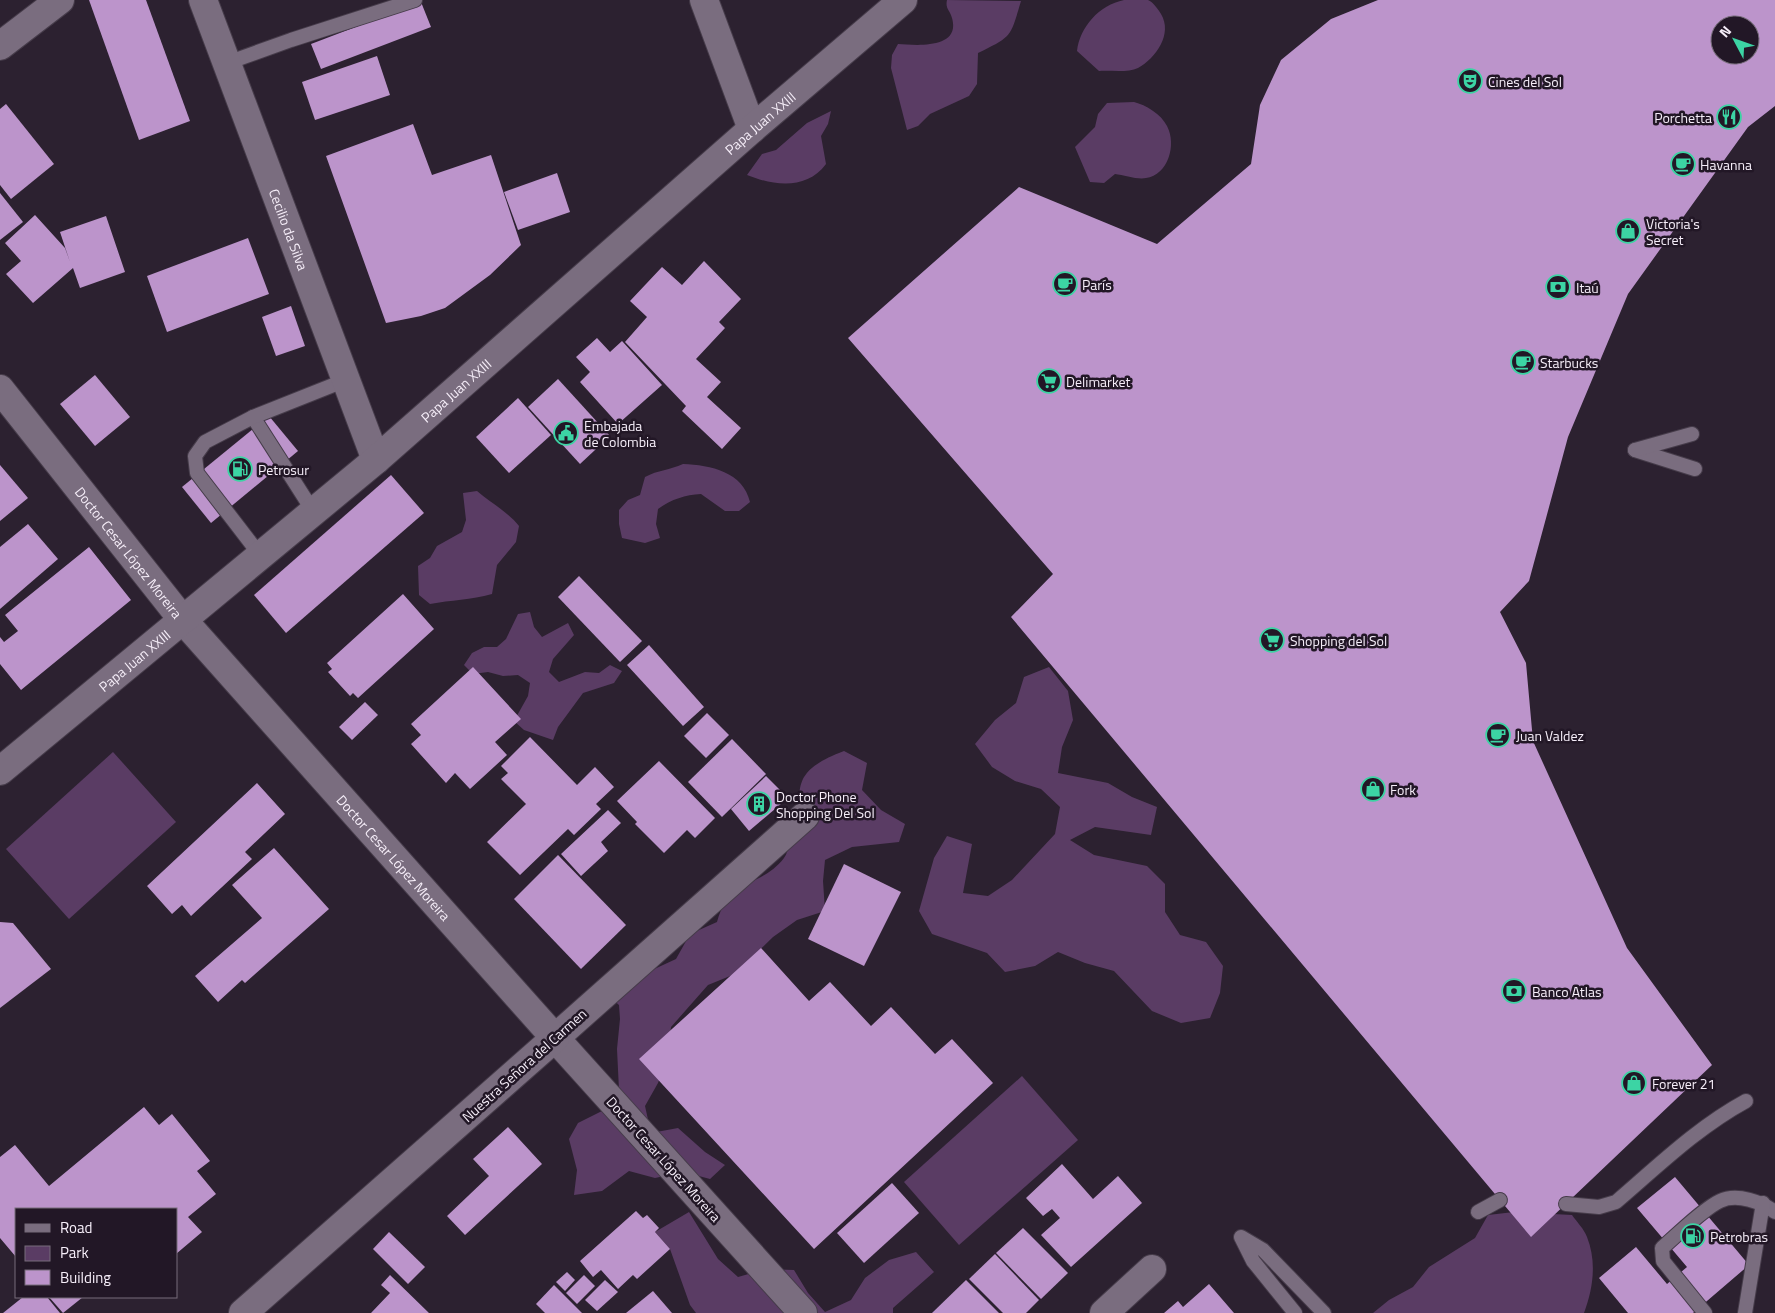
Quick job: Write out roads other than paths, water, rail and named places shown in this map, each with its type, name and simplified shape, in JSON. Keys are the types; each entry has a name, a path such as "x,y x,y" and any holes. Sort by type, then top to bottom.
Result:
{"street":[{"path":"0,46 60,0"},
{"name":"Cecilio da Silva","path":"203,0 376,460"},
{"path":"704,0 752,129"},
{"name":"Papa Juan XXIII","path":"0,771 260,554 376,460 752,129 903,0"},
{"name":"Doctor Cesar López Moreira","path":"0,389 182,619 803,1313"},
{"name":"Nuestra Señora del Carmen","path":"243,1313 805,816"},
{"path":"1104,1313 1152,1269"}],"lane":[{"path":"227,63 415,0"},
{"path":"260,554 197,473 195,456 206,442 252,417 346,380"},
{"path":"252,417 313,511"},
{"path":"1692,434 1635,450 1695,469"},
{"path":"1566,1204 1599,1207 1616,1202 1699,1131 1722,1114 1746,1101"},
{"path":"1705,1313 1663,1261 1662,1248 1720,1201 1735,1198 1764,1203 1775,1212"},
{"path":"1478,1212 1500,1200"},
{"path":"1745,1313 1764,1203"},
{"path":"1295,1313 1253,1261 1241,1237 1263,1250 1324,1313"}],"place":[{"name":"Cines del Sol","path":"1470,81"},
{"name":"Porchetta","path":"1729,117"},
{"name":"Havanna","path":"1683,164"},
{"name":"Victoria's Secret","path":"1628,231"},
{"name":"París","path":"1065,284"},
{"name":"Itaú","path":"1558,287"},
{"name":"Starbucks","path":"1523,362"},
{"name":"Delimarket","path":"1049,381"},
{"name":"Embajada de Colombia","path":"566,433"},
{"name":"Petrosur","path":"240,469"},
{"name":"Shopping del Sol","path":"1272,640"},
{"name":"Juan Valdez","path":"1498,735"},
{"name":"Fork","path":"1373,789"},
{"name":"Doctor Phone Shopping Del Sol","path":"759,804"},
{"name":"Banco Atlas","path":"1514,991"},
{"name":"Forever 21","path":"1634,1083"},
{"name":"Petrobras","path":"1693,1236"}]}
